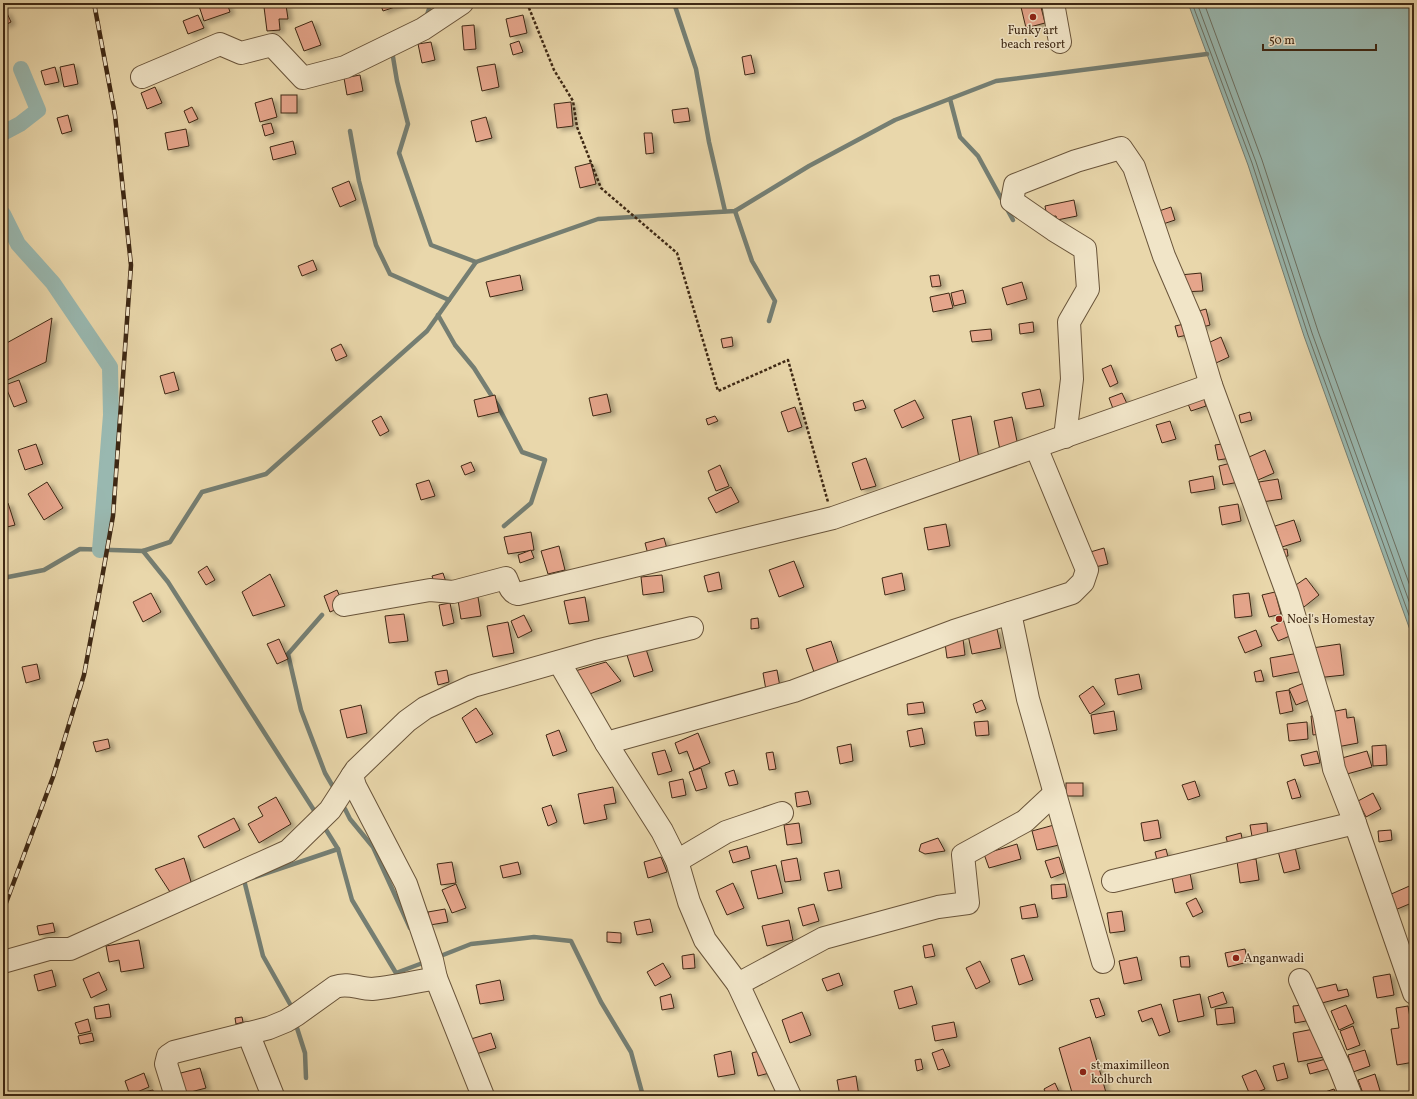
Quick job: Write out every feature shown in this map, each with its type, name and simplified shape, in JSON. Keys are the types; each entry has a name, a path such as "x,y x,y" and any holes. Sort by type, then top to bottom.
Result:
{"street":[{"path":"142,77 220,44 241,53 272,45 303,78 345,67 423,29 462,3"},
{"path":"1053,3 1060,42"},
{"path":"1065,437 1072,379 1069,322 1088,289 1085,249 1012,201 1015,185 1076,161 1120,148 1134,167 1164,256 1192,321 1211,385 1288,595 1324,715 1334,768 1355,823 1414,993"},
{"path":"344,605 430,590 454,592 506,578 514,594 518,594 833,518 1211,385"},
{"path":"606,743 794,691 954,631 1072,593 1083,582 1087,570 1036,447"},
{"path":"1010,612 1028,699 1103,962"},
{"path":"3,962 49,949 70,949 288,851 324,817 356,770 401,727 425,708 473,686 596,651 692,628"},
{"path":"559,662 606,743 655,818 677,861 689,902 704,940 738,984 790,1096"},
{"path":"352,776 355,786 406,884 432,960 436,978 483,1096"},
{"path":"738,984 824,938 938,907 968,903 963,855 1025,821 1055,794"},
{"path":"677,861 726,832 782,813"},
{"path":"1113,881 1355,823"},
{"path":"176,1096 166,1064 168,1056 174,1052 269,1028 286,1021 341,984 370,989 390,987 436,978"},
{"path":"1300,980 1351,1096"},
{"path":"248,1033 273,1096"}],"path":[{"path":"527,3 554,70 573,101 577,127 601,188 677,253 718,391 788,360 833,518"}],"water":[{"path":"1188,3 1414,3 1414,641 1304,336 1248,165"}],"building":[{"path":"198,3 227,3 230,12 204,21"},
{"path":"380,3 404,3 404,4 383,11"},
{"path":"1040,3 1045,23 1026,28 1021,7"},
{"path":"286,5 288,19 279,19 280,30 267,31 264,7"},
{"path":"6,11 11,22 3,26 3,12"},
{"path":"198,15 204,28 188,34 183,21"},
{"path":"523,15 527,33 510,37 506,19"},
{"path":"312,21 321,45 304,51 295,28"},
{"path":"474,25 476,49 464,50 462,26"},
{"path":"519,41 523,52 513,55 510,44"},
{"path":"431,42 435,60 422,63 418,44"},
{"path":"751,55 755,73 745,75 742,57"},
{"path":"74,64 78,84 64,87 60,67"},
{"path":"495,64 499,87 482,91 477,67"},
{"path":"55,67 59,82 45,85 41,71"},
{"path":"360,75 363,91 347,95 344,78"},
{"path":"155,87 162,103 147,109 141,93"},
{"path":"281,95 297,95 297,113 281,113"},
{"path":"272,98 277,117 260,122 255,103"},
{"path":"571,102 573,126 557,128 554,104"},
{"path":"192,107 198,119 189,123 184,111"},
{"path":"688,108 690,121 674,123 672,110"},
{"path":"68,115 72,131 62,134 57,118"},
{"path":"486,117 492,138 476,142 471,121"},
{"path":"271,123 274,133 265,136 262,125"},
{"path":"186,129 189,146 168,150 165,133"},
{"path":"644,133 652,133 654,153 646,154"},
{"path":"293,141 296,154 273,160 270,147"},
{"path":"591,163 596,184 580,188 575,167"},
{"path":"349,181 356,200 340,207 332,188"},
{"path":"1074,200 1077,216 1057,220 1056,216 1047,217 1045,206"},
{"path":"1171,207 1175,220 1163,224 1159,211"},
{"path":"313,260 317,270 302,276 298,266"},
{"path":"1201,273 1203,291 1181,292 1180,275"},
{"path":"520,275 523,290 490,297 486,282"},
{"path":"939,275 941,286 932,287 930,276"},
{"path":"1022,282 1027,299 1007,305 1002,288"},
{"path":"963,290 966,303 954,306 951,293"},
{"path":"949,293 953,308 933,312 930,297"},
{"path":"1206,309 1210,325 1199,328 1195,312"},
{"path":"52,318 46,362 3,382 3,345"},
{"path":"1033,322 1034,332 1020,334 1019,324"},
{"path":"1189,323 1192,334 1178,337 1175,326"},
{"path":"991,329 992,340 972,342 970,331"},
{"path":"732,337 733,346 723,348 721,339"},
{"path":"1221,337 1229,357 1216,363 1208,343"},
{"path":"341,344 347,356 336,361 331,349"},
{"path":"1111,365 1118,383 1110,387 1102,369"},
{"path":"174,372 179,390 165,394 160,376"},
{"path":"19,380 27,402 14,407 5,385"},
{"path":"1040,389 1044,406 1026,409 1022,393"},
{"path":"1122,393 1129,408 1115,414 1109,398"},
{"path":"607,394 611,412 593,416 589,398"},
{"path":"495,395 499,412 478,417 474,400"},
{"path":"1204,399 1206,406 1191,411 1188,404"},
{"path":"863,400 866,408 855,411 853,403"},
{"path":"915,400 924,418 902,428 894,410"},
{"path":"795,407 802,427 788,432 781,412"},
{"path":"1250,412 1252,420 1241,423 1239,415"},
{"path":"381,416 389,431 380,436 372,421"},
{"path":"715,416 718,421 708,425 706,419"},
{"path":"971,416 979,458 960,462 952,420"},
{"path":"1012,417 1018,446 1000,450 994,421"},
{"path":"1170,421 1176,439 1162,443 1156,425"},
{"path":"1229,443 1231,458 1218,460 1215,445"},
{"path":"36,444 43,464 25,470 18,450"},
{"path":"1265,450 1274,473 1258,480 1249,457"},
{"path":"866,458 876,486 861,490 852,463"},
{"path":"471,462 475,471 465,475 461,466"},
{"path":"1235,462 1239,482 1223,485 1219,466"},
{"path":"720,465 729,486 716,491 708,471"},
{"path":"1213,476 1215,489 1191,493 1189,481"},
{"path":"1278,479 1282,499 1262,502 1259,482"},
{"path":"429,480 435,496 421,500 416,484"},
{"path":"47,482 63,508 44,520 28,494"},
{"path":"731,487 739,502 716,513 708,498"},
{"path":"8,503 15,525 3,528 3,504"},
{"path":"1238,504 1241,521 1222,525 1219,507"},
{"path":"1294,520 1301,541 1282,547 1275,526"},
{"path":"946,524 950,546 928,550 924,528"},
{"path":"531,532 534,550 508,554 504,537"},
{"path":"664,538 669,556 650,562 645,543"},
{"path":"559,546 565,570 548,574 541,551"},
{"path":"1104,548 1108,564 1091,568 1087,553"},
{"path":"1287,549 1288,556 1281,557 1279,550"},
{"path":"531,550 534,558 520,563 518,555"},
{"path":"794,561 804,587 779,597 769,570"},
{"path":"207,566 215,580 206,585 198,572"},
{"path":"719,572 722,589 708,592 704,576"},
{"path":"443,573 447,585 436,589 432,576"},
{"path":"902,573 905,590 885,595 882,578"},
{"path":"270,574 285,606 253,616 242,592"},
{"path":"662,575 664,592 643,595 641,577"},
{"path":"1306,578 1319,595 1304,607 1290,589"},
{"path":"337,590 344,606 330,612 324,596"},
{"path":"1275,592 1281,614 1269,617 1262,595"},
{"path":"151,593 161,612 143,622 133,602"},
{"path":"1249,593 1252,616 1235,618 1233,595"},
{"path":"478,597 481,616 461,619 458,600"},
{"path":"585,597 589,621 569,624 564,601"},
{"path":"450,603 454,623 443,626 439,605"},
{"path":"404,614 408,641 389,643 385,616"},
{"path":"524,615 532,631 518,638 511,621"},
{"path":"758,618 759,628 751,629 751,619"},
{"path":"1286,620 1292,635 1278,641 1271,627"},
{"path":"508,622 514,653 493,657 487,626"},
{"path":"997,629 1001,648 972,654 968,635"},
{"path":"1256,630 1262,646 1245,653 1238,637"},
{"path":"279,639 288,659 277,664 267,644"},
{"path":"963,639 965,655 947,658 945,643"},
{"path":"831,641 840,668 815,675 806,649"},
{"path":"1340,644 1344,675 1316,678 1312,648"},
{"path":"645,646 653,671 634,677 626,652"},
{"path":"1299,653 1303,671 1273,677 1270,658"},
{"path":"606,662 621,681 590,694 575,671"},
{"path":"37,664 40,679 26,683 22,667"},
{"path":"447,670 449,682 438,685 435,672"},
{"path":"777,670 780,687 766,690 763,673"},
{"path":"1261,670 1264,681 1256,682 1254,672"},
{"path":"1139,674 1142,689 1118,695 1115,679"},
{"path":"1304,683 1311,699 1296,705 1289,689"},
{"path":"1093,686 1105,704 1090,714 1079,696"},
{"path":"1289,690 1293,711 1280,714 1276,692"},
{"path":"982,700 986,709 976,713 973,704"},
{"path":"923,702 925,713 908,715 907,704"},
{"path":"361,705 367,733 347,738 340,710"},
{"path":"476,708 493,734 476,743 462,718"},
{"path":"1346,709 1347,718 1354,717 1358,743 1337,747 1331,712"},
{"path":"1114,711 1117,730 1094,734 1091,715"},
{"path":"1318,715 1321,734 1313,735 1311,716"},
{"path":"988,721 989,735 976,736 974,722"},
{"path":"1307,722 1308,739 1289,741 1287,724"},
{"path":"922,728 925,744 910,747 907,731"},
{"path":"559,730 567,751 553,756 546,735"},
{"path":"698,733 710,763 694,770 687,751 679,754 675,743"},
{"path":"108,739 110,748 96,752 93,742"},
{"path":"851,744 853,761 840,764 837,747"},
{"path":"1386,745 1387,765 1373,766 1372,746"},
{"path":"665,750 672,771 658,775 652,753"},
{"path":"1317,751 1320,763 1304,766 1301,755"},
{"path":"1367,751 1372,767 1347,774 1342,758"},
{"path":"773,752 776,769 769,770 766,753"},
{"path":"701,768 707,788 696,791 689,772"},
{"path":"734,770 738,784 729,786 725,773"},
{"path":"683,779 686,795 672,798 669,782"},
{"path":"1295,779 1301,797 1292,799 1287,782"},
{"path":"1195,781 1200,796 1188,800 1182,785"},
{"path":"1066,783 1083,783 1083,796 1066,796"},
{"path":"613,787 616,803 604,805 607,819 584,824 578,794"},
{"path":"808,791 811,804 797,807 795,793"},
{"path":"1373,793 1381,809 1366,817 1358,801"},
{"path":"276,797 291,824 259,843 248,824 263,816 258,807"},
{"path":"551,805 557,822 548,826 542,808"},
{"path":"234,818 240,830 204,848 198,836"},
{"path":"1158,820 1161,838 1144,841 1141,823"},
{"path":"799,823 802,843 787,845 784,825"},
{"path":"1267,823 1268,840 1253,842 1250,825"},
{"path":"1054,825 1059,845 1037,850 1032,831"},
{"path":"1391,830 1392,840 1379,842 1378,831"},
{"path":"1241,833 1244,849 1230,852 1226,837"},
{"path":"938,838 945,851 925,854 919,851 921,844"},
{"path":"1017,844 1021,859 989,868 984,854"},
{"path":"747,846 750,858 733,863 729,851"},
{"path":"1295,847 1300,869 1284,873 1278,851"},
{"path":"1166,849 1168,857 1157,860 1155,852"},
{"path":"661,857 667,872 648,878 644,862"},
{"path":"1059,857 1064,873 1051,878 1045,861"},
{"path":"184,858 192,885 172,895 155,869"},
{"path":"797,858 801,880 785,882 781,861"},
{"path":"1256,859 1259,880 1240,883 1237,861"},
{"path":"452,862 456,883 441,885 437,864"},
{"path":"518,862 521,874 503,878 500,866"},
{"path":"776,865 783,893 758,899 751,871"},
{"path":"839,870 842,888 828,891 824,873"},
{"path":"1190,873 1193,889 1175,893 1172,877"},
{"path":"733,883 744,908 727,915 716,891"},
{"path":"456,884 466,908 452,913 442,890"},
{"path":"1065,884 1067,897 1052,899 1051,885"},
{"path":"1414,884 1414,902 1395,910 1389,895"},
{"path":"1196,898 1203,912 1193,917 1186,903"},
{"path":"814,904 819,921 803,926 798,908"},
{"path":"1035,904 1038,917 1022,919 1020,907"},
{"path":"445,909 448,922 430,925 428,912"},
{"path":"1122,911 1125,931 1110,933 1107,913"},
{"path":"650,919 653,932 637,935 634,922"},
{"path":"789,920 793,940 767,946 762,926"},
{"path":"53,923 55,932 39,935 37,926"},
{"path":"607,932 621,933 621,943 607,942"},
{"path":"139,940 144,968 121,972 119,960 109,962 106,946"},
{"path":"932,944 935,956 925,958 923,946"},
{"name":"Anganwadi","path":"1245,949 1248,962 1228,967 1225,953"},
{"path":"694,954 695,968 683,969 682,956"},
{"path":"1024,955 1033,980 1019,985 1011,959"},
{"path":"1189,956 1190,967 1181,967 1180,957"},
{"path":"1137,957 1142,980 1124,984 1119,961"},
{"path":"980,961 990,982 976,989 966,968"},
{"path":"663,963 671,977 655,986 647,972"},
{"path":"52,970 56,986 38,991 34,975"},
{"path":"99,972 107,990 91,998 83,979"},
{"path":"839,973 843,985 827,991 822,979"},
{"path":"1390,974 1394,995 1377,998 1373,977"},
{"path":"500,980 504,1000 480,1004 476,985"},
{"path":"1336,984 1338,991 1347,989 1349,996 1318,1004 1314,989"},
{"path":"912,986 917,1004 899,1009 894,991"},
{"path":"1223,992 1227,1003 1211,1008 1208,997"},
{"path":"671,994 674,1008 662,1010 660,997"},
{"path":"1200,994 1204,1016 1178,1022 1173,1000"},
{"path":"1099,998 1105,1015 1096,1018 1090,1000"},
{"path":"109,1004 111,1017 96,1019 94,1007"},
{"path":"1161,1004 1170,1032 1159,1036 1152,1018 1142,1022 1138,1011"},
{"path":"1304,1005 1306,1021 1295,1023 1293,1006"},
{"path":"1346,1005 1354,1023 1339,1030 1331,1011"},
{"path":"1408,1006 1412,1029 1414,1029 1414,1062 1397,1065 1391,1029 1399,1028 1396,1008"},
{"path":"1233,1007 1235,1023 1217,1025 1215,1009"},
{"path":"802,1012 811,1035 790,1043 782,1020"},
{"path":"242,1017 243,1022 236,1024 235,1018"},
{"path":"88,1019 91,1031 79,1034 75,1023"},
{"path":"954,1022 957,1037 935,1041 932,1026"},
{"path":"1353,1026 1360,1045 1347,1050 1340,1031"},
{"path":"1319,1028 1324,1057 1298,1062 1293,1033"},
{"path":"92,1033 94,1041 80,1044 78,1036"},
{"path":"491,1033 496,1048 476,1054 471,1039"},
{"name":"st maximilleon kolb church","path":"1090,1037 1107,1096 1073,1096 1059,1048"},
{"path":"767,1049 773,1072 758,1076 752,1053"},
{"path":"943,1049 950,1066 938,1070 932,1053"},
{"path":"1365,1050 1370,1066 1353,1072 1348,1055"},
{"path":"731,1051 735,1074 718,1077 714,1055"},
{"path":"921,1059 923,1069 917,1071 915,1060"},
{"path":"1326,1059 1328,1069 1310,1074 1307,1064"},
{"path":"1284,1063 1288,1078 1277,1081 1273,1066"},
{"path":"200,1068 206,1088 183,1094 177,1074"},
{"path":"1256,1070 1265,1089 1250,1095 1242,1076"},
{"path":"144,1073 149,1087 130,1095 125,1081"},
{"path":"1375,1074 1381,1094 1364,1096 1358,1080"},
{"path":"856,1076 859,1096 840,1096 837,1080"},
{"path":"1055,1083 1059,1092 1051,1096 1047,1096 1044,1089"},
{"path":"1334,1089 1337,1096 1313,1096"},
{"path":"153,1090 154,1096 135,1096 134,1094"}],"waterway":[{"path":"426,18 431,3"},
{"path":"674,3 696,69 709,142 725,211"},
{"path":"392,51 397,81 408,124 399,153 431,245 476,262"},
{"path":"3,578 44,570 80,549 143,551 170,542 202,492 266,474 427,331 476,262 598,219 735,211 809,166 895,120 996,81 1207,54"},
{"path":"3,133 20,124 38,110 21,69"},
{"path":"950,99 960,137 978,156 1013,220"},
{"path":"350,131 359,181 376,245 390,274 449,300"},
{"path":"735,211 752,261 775,301 769,321"},
{"path":"3,214 18,244 53,283 110,367 111,415 100,550"},
{"path":"438,315 455,345 474,368 498,406 522,452 545,460 531,503 504,526"},
{"path":"143,551 168,582 317,815"},
{"path":"322,615 288,654 301,710 325,773 332,785"},
{"path":"345,809 350,819 373,847 410,928"},
{"path":"323,825 338,849 352,900 396,973 420,964"},
{"path":"252,878 338,849"},
{"path":"245,879 244,880 263,956 290,1004"},
{"path":"443,955 471,944 534,937 571,941 601,1002 631,1052 643,1096"},
{"path":"297,1028 305,1053 306,1078"}],"railway":[{"path":"3,911 53,777 84,675 113,516 131,265 115,115 94,3"}],"place":[{"name":"Funky art beach resort","path":"1033,17"},
{"name":"Noel's Homestay","path":"1279,619"},
{"name":"Anganwadi","path":"1236,958"},
{"name":"st maximilleon kolb church","path":"1083,1072"}]}
